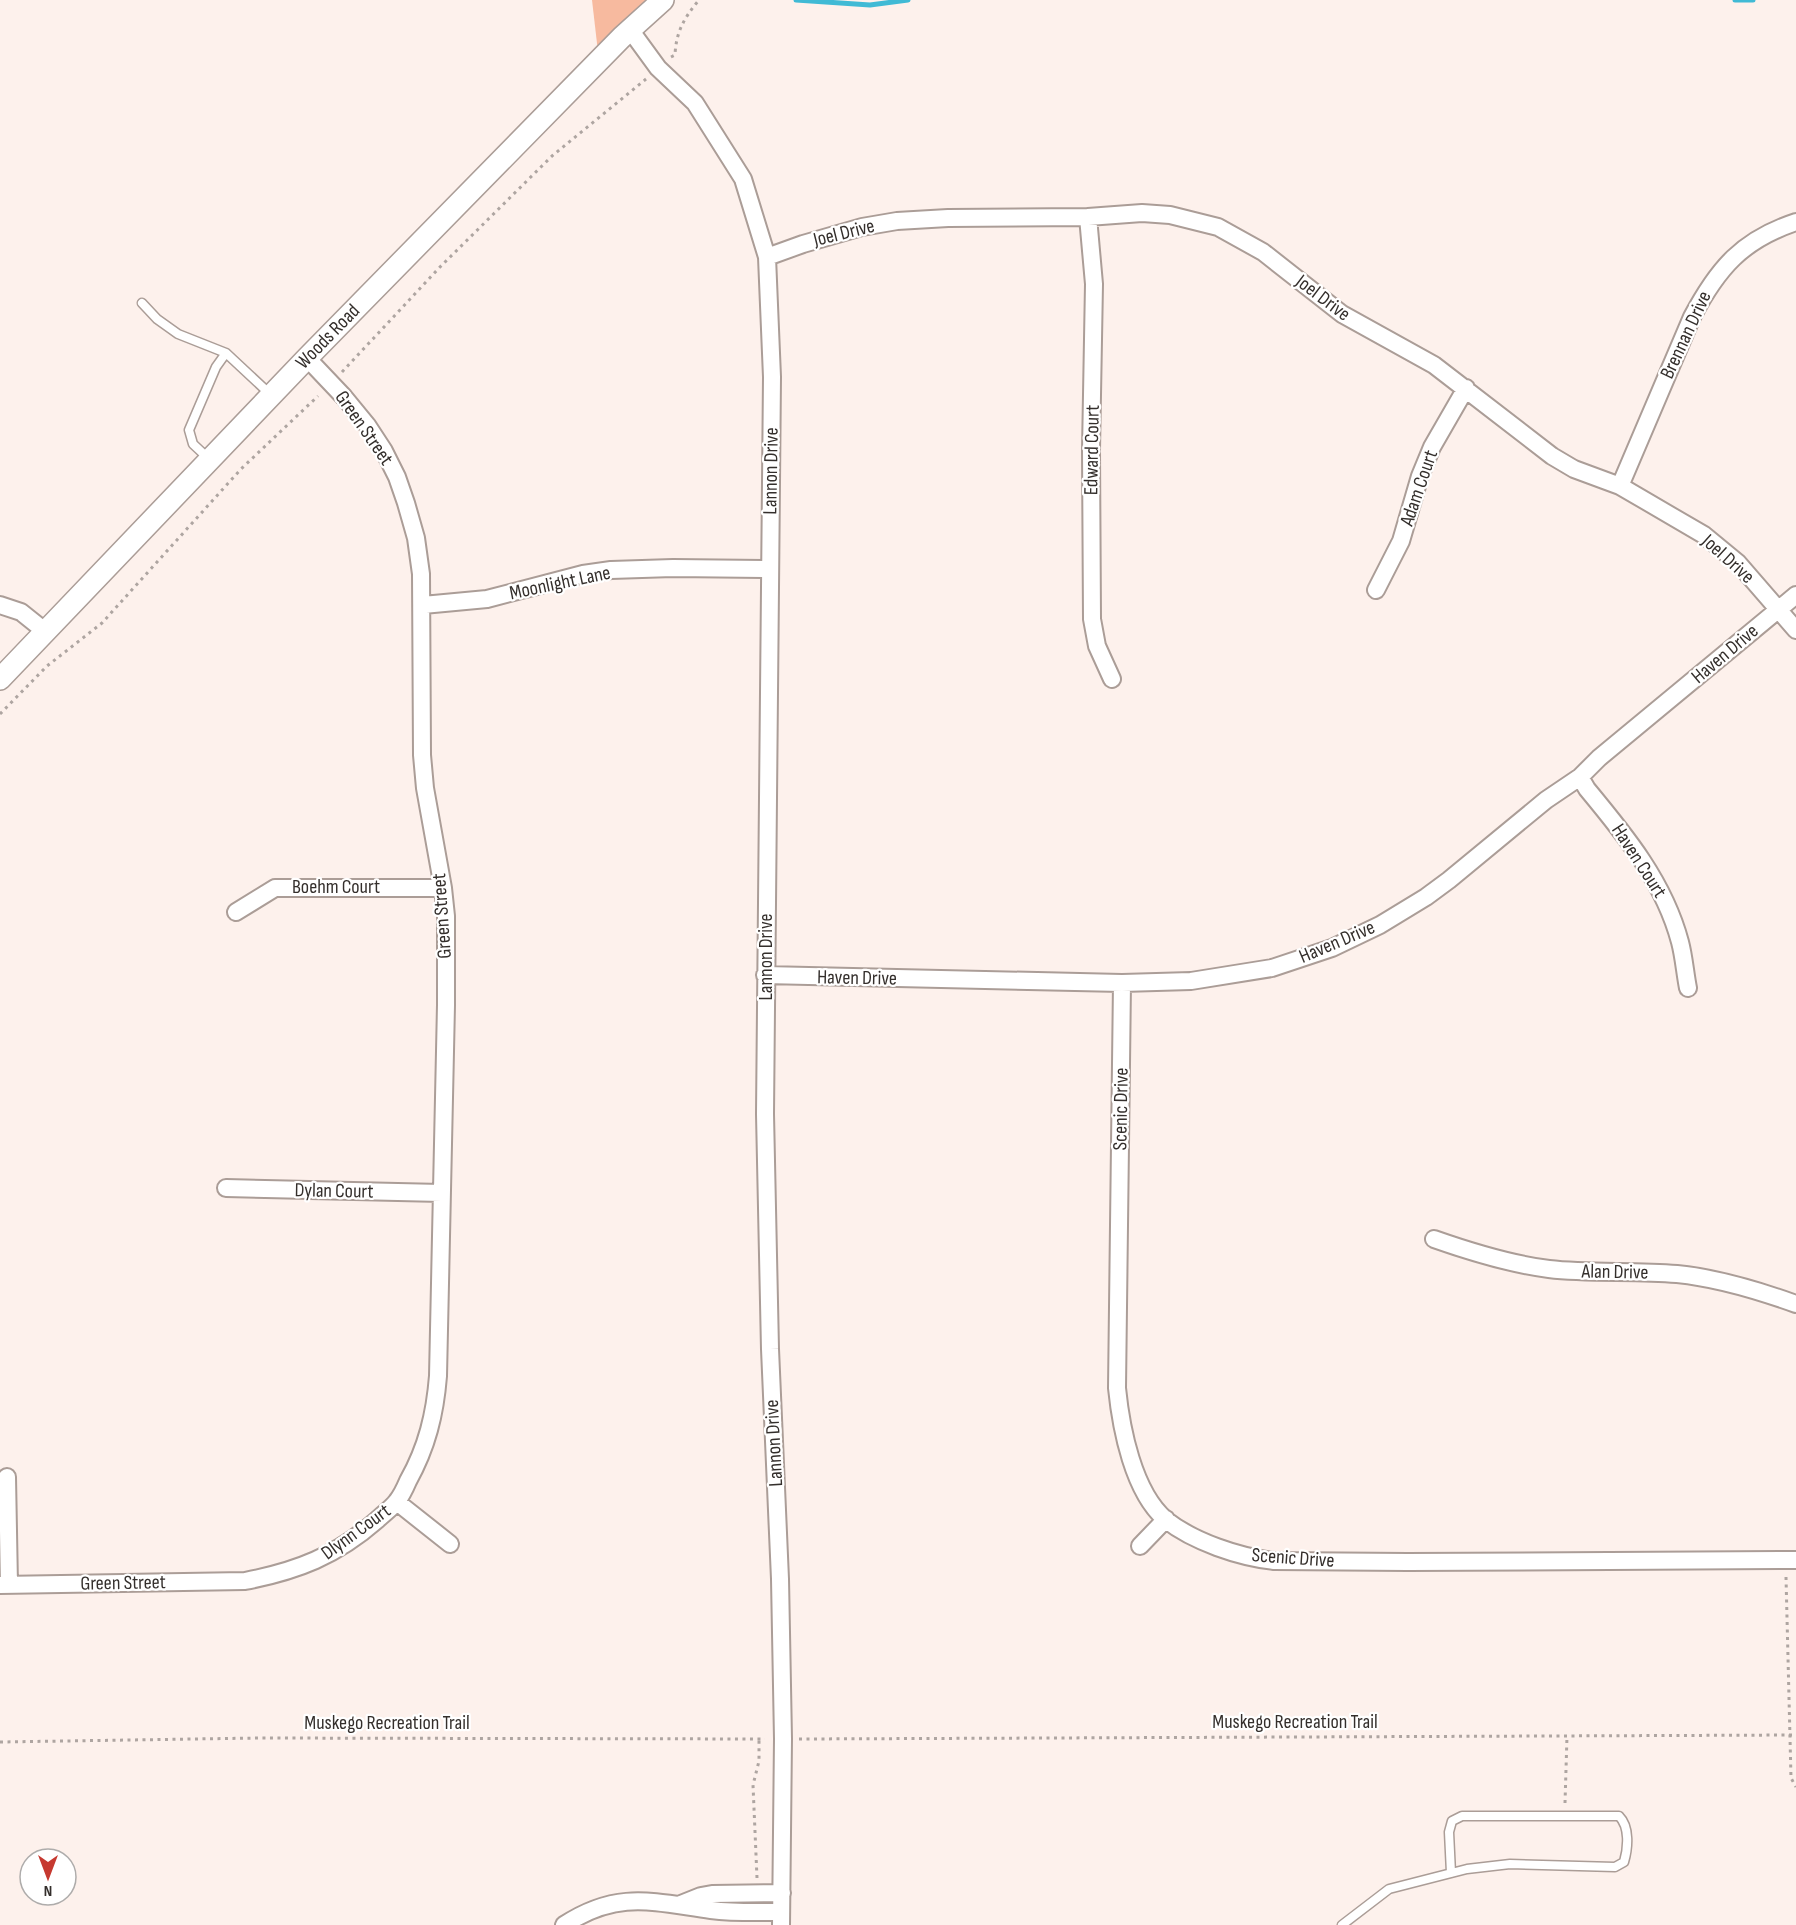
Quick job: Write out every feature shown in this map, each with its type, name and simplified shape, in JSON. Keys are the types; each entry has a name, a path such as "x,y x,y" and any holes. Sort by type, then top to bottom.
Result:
{"street":[{"name":"Woods Road","path":"0,679 307,358 622,37 663,0"},
{"name":"Lannon Drive","path":"631,31 658,68 695,103 743,179 767,257 772,377 765,1114 770,1338 780,1579 783,1739 781,1918"},
{"name":"Joel Drive","path":"767,257 862,227 897,221 948,218 1088,217 1142,213 1170,215 1218,227 1263,252 1342,314 1434,365 1466,388 1532,443 1552,456 1574,469 1620,486 1704,535 1738,563 1796,630"},
{"name":"Edward Court","path":"1088,217 1094,284 1091,450 1092,619 1097,646 1112,679"},
{"name":"Brennan Drive","path":"1620,486 1692,317 1706,290 1723,267 1744,248 1764,235 1796,222"},
{"name":"Green Street","path":"307,358 344,397 367,425 384,451 397,477 416,538 421,574 423,605 420,688 422,755 425,788 446,916 438,1376 429,1436 420,1461 397,1502"},
{"name":"Adam Court","path":"1376,590 1401,541 1420,476 1432,447 1466,388"},
{"name":"Moonlight Lane","path":"423,605 487,599 583,574 611,570 770,569"},
{"name":"Haven Drive","path":"765,975 1122,983 1191,981 1272,968 1332,948 1380,925 1449,880 1546,800 1580,777 1599,758 1796,595"},
{"path":"0,605 21,612 46,632"},
{"name":"Haven Court","path":"1580,777 1639,854 1660,889 1680,943 1688,988"},
{"name":"Boehm Court","path":"236,912 275,888 443,888"},
{"name":"Scenic Drive","path":"1122,983 1117,1388 1124,1436 1141,1485 1166,1519 1192,1535 1231,1552 1274,1561 1791,1560"},
{"name":"Dylan Court","path":"226,1188 442,1193"},
{"name":"Alan Drive","path":"1434,1239 1481,1255 1546,1269 1678,1274 1730,1282 1796,1304"},
{"path":"5,1585 7,1477"},
{"path":"397,1502 450,1544"},
{"name":"Dlynn Court","path":"245,1581 278,1575 311,1564 339,1550 397,1502"},
{"path":"1140,1546 1166,1519"},
{"name":"Green Street","path":"5,1585 245,1581"},
{"path":"680,1904 712,1894 782,1893"},
{"path":"564,1925 598,1907 632,1901 680,1904 713,1911 781,1918"}],"lane":[{"path":"142,303 157,319 178,334 226,353 271,395"},
{"path":"210,460 193,444 189,430 216,367 226,353"},
{"path":"1342,1925 1389,1889 1467,1869 1510,1864 1576,1864 1615,1867 1624,1862 1627,1851 1623,1820 1619,1816 1462,1816 1452,1821 1449,1832 1451,1873"}],"path":[{"path":"673,56 675,55 676,37 684,19 699,0"},
{"path":"337,378 440,267 552,156 644,80"},
{"path":"0,714 47,666 102,623 241,469 322,392"},
{"path":"1791,1560 1789,1735 1791,1778 1796,1787"},
{"name":"Muskego Recreation Trail","path":"794,1739 1796,1735"},
{"path":"1565,1815 1567,1736"},
{"name":"Muskego Recreation Trail","path":"0,1742 259,1738 767,1739"},
{"path":"758,1883 753,1785 759,1761 759,1739"}],"shaded area":[{"path":"592,0 650,0 598,52"}],"waterway":[{"path":"796,0 870,5 908,0"},
{"path":"1735,0 1753,0"}]}
